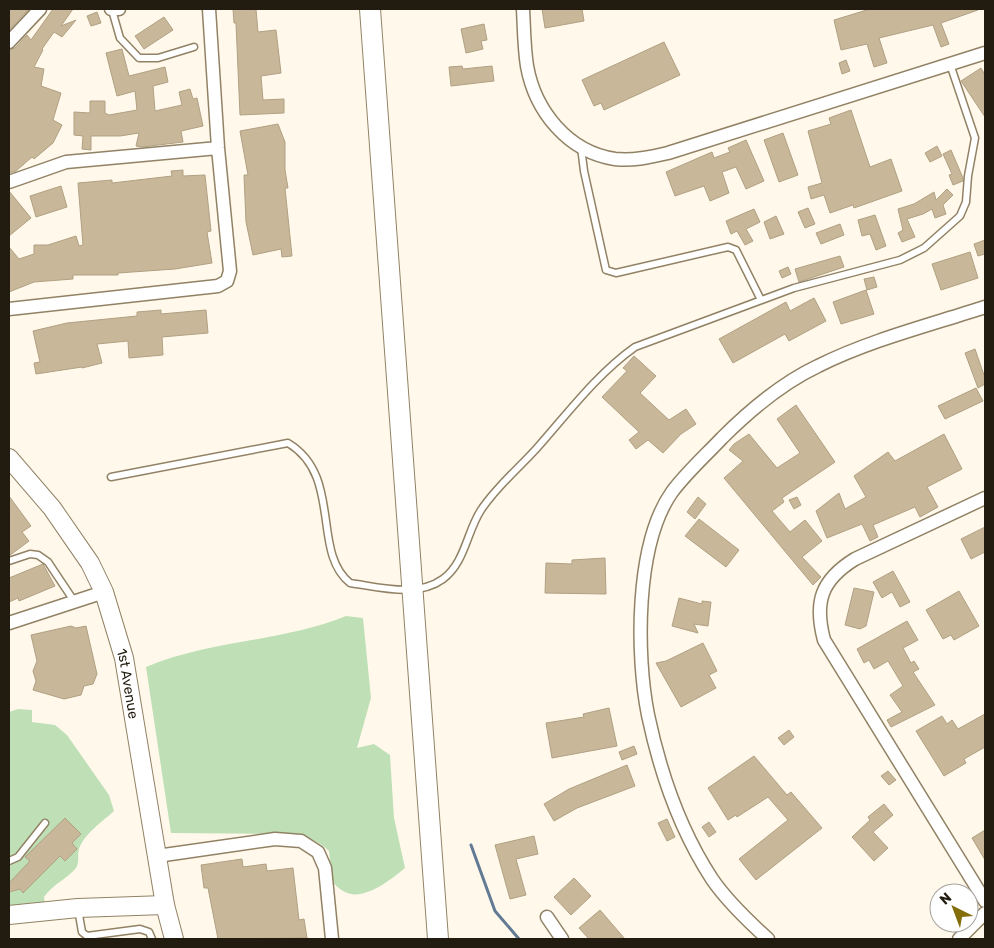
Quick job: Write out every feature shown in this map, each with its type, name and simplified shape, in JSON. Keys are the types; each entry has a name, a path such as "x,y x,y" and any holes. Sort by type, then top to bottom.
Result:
{"main road":[{"path":"370,9 403,469 414,590 438,939"}],"street":[{"path":"9,42 40,9"},
{"path":"9,309 218,286 227,281 230,271 218,148 209,9"},
{"path":"523,9 527,66 542,108 563,134 581,146 615,159 651,157 985,53"},
{"path":"9,182 66,162 218,148"},
{"path":"768,939 741,914 713,881 694,850 673,802 651,728 642,686 642,593 652,536 660,514 677,486 740,420 790,382 827,362 985,307"},
{"name":"1st Avenue","path":"9,458 52,508 90,563 104,592 124,658 165,905 174,939"},
{"path":"985,498 855,559 840,569 830,579 823,593 819,612 824,640 985,901"},
{"path":"9,623 104,592"},
{"path":"157,856 275,839 301,841 318,852 325,868 332,939"},
{"path":"9,915 78,908 165,905"},
{"path":"958,939 985,913"},
{"path":"547,917 562,939"}],"lane":[{"path":"114,9 120,38 139,58 158,58 194,47"},
{"path":"111,477 288,443 298,449 316,471 335,561 343,578 350,584 414,590 443,580 459,559 480,512 499,485 529,456 612,363 634,347 760,300 900,260 924,248 960,216 966,202 968,176 975,138 950,64"},
{"path":"581,146 584,171 606,270 616,273 728,247 736,250 760,300"},
{"path":"9,562 30,554 43,558 74,601"},
{"path":"9,861 18,857 46,823"},
{"path":"78,908 82,932 87,936 140,929 149,932 152,939"}],"green space":[{"path":"346,616 363,618 371,698 357,748 374,744 390,755 394,818 405,868 377,888 360,894 352,894 343,891 332,882 329,851 317,842 304,837 294,834 171,833 146,667 195,651 297,631 322,625"},
{"path":"18,709 32,710 32,722 55,725 67,735 109,795 114,811 94,828 81,843 76,868 48,892 44,897 45,904 9,907 9,712"}],"building":[{"path":"9,9 29,9 9,30"},
{"path":"53,9 73,9 61,26 76,20 62,37 54,32 42,49 34,67 44,69 41,86 61,93 53,120 62,125 53,143 34,159 32,157 16,171 9,173 9,50 15,48 27,35 31,40"},
{"path":"233,9 256,9 258,32 276,30 281,73 261,76 263,100 284,99 284,113 240,115 236,23 234,23"},
{"path":"542,9 582,9 584,21 545,28"},
{"path":"870,9 978,10 941,23 949,44 941,47 933,25 879,38 887,63 874,67 867,44 841,50 834,20"},
{"path":"97,12 101,23 91,26 87,16"},
{"path":"164,17 173,30 144,49 135,36"},
{"path":"484,24 487,40 481,41 483,49 466,53 461,29"},
{"path":"664,42 680,75 604,110 601,103 594,106 582,80"},
{"path":"122,49 129,76 165,67 168,82 153,86 155,111 182,105 179,92 190,89 193,99 197,98 203,126 181,131 183,142 142,147 136,146 139,133 120,136 91,136 91,150 82,149 83,136 74,135 74,112 90,113 90,101 105,101 105,113 109,115 137,110 135,91 117,96 106,53"},
{"path":"846,60 850,71 842,74 839,63"},
{"path":"462,66 463,69 492,66 494,81 451,86 449,67"},
{"path":"981,68 985,75 985,117 961,81"},
{"path":"851,110 870,167 891,159 902,191 854,208 853,205 830,213 824,195 811,199 808,187 822,183 808,131 831,124 829,118"},
{"path":"278,124 285,142 285,170 288,188 285,188 292,256 282,257 281,249 253,255 246,222 244,175 248,175 240,131"},
{"path":"783,133 798,175 779,182 764,140"},
{"path":"746,140 764,181 746,189 736,167 722,172 729,193 710,201 704,186 675,196 666,172 712,152 714,158 730,152 728,148"},
{"path":"937,146 942,156 930,162 925,153"},
{"path":"951,150 963,178 963,181 953,185 949,175 952,174 943,154"},
{"path":"183,170 183,176 205,175 211,231 207,232 212,263 175,269 118,273 118,275 73,275 73,279 34,282 9,292 9,247 19,259 34,254 34,245 48,245 76,236 79,246 83,245 78,183 112,180 112,183 172,176 171,171"},
{"path":"61,186 67,207 36,217 30,196"},
{"path":"947,189 953,195 943,205 946,214 935,218 932,209 907,219 915,237 902,242 898,233 903,230 898,209 914,204 934,192 936,200"},
{"path":"9,191 31,218 9,236"},
{"path":"808,208 815,224 805,228 798,212"},
{"path":"754,209 760,222 746,229 753,241 745,245 737,231 731,234 726,221"},
{"path":"875,215 886,246 876,250 870,234 862,236 858,220"},
{"path":"776,216 784,234 770,239 764,222"},
{"path":"840,224 844,235 821,244 816,233"},
{"path":"985,240 985,254 978,256 974,244"},
{"path":"970,252 978,278 941,290 932,264"},
{"path":"840,256 844,267 799,282 795,269"},
{"path":"788,267 791,274 782,278 779,271"},
{"path":"874,277 877,287 867,290 864,279"},
{"path":"866,290 874,314 841,324 833,302"},
{"path":"814,298 826,321 789,341 785,334 733,363 719,339 786,302 790,311"},
{"path":"161,310 161,314 206,310 208,333 162,337 163,355 129,358 128,341 97,344 102,363 82,368 36,374 34,363 40,362 33,331 67,323 137,316 137,312"},
{"path":"975,349 985,378 985,384 978,388 965,353"},
{"path":"634,356 656,376 640,393 669,420 686,409 696,424 681,434 663,453 648,440 636,449 629,440 639,432 602,397 627,371 623,368"},
{"path":"976,388 983,401 945,419 938,406"},
{"path":"796,405 835,462 782,498 784,502 772,511 790,532 805,520 822,541 802,557 821,577 813,585 724,478 743,461 729,450 734,444 749,434 777,468 800,453 777,419"},
{"path":"944,434 962,469 927,487 938,507 920,517 915,507 873,525 878,537 870,541 862,524 827,538 816,511 839,493 845,509 866,497 854,476 888,452 895,461"},
{"path":"9,496 31,526 22,532 29,541 9,556"},
{"path":"698,497 706,504 695,519 687,512"},
{"path":"797,497 801,505 794,509 789,500"},
{"path":"699,519 739,550 726,567 685,536"},
{"path":"985,527 985,552 971,559 961,539"},
{"path":"605,558 606,594 545,593 546,563 572,564 572,560"},
{"path":"43,564 55,586 19,601 18,598 9,602 9,578"},
{"path":"893,571 910,602 900,607 892,592 882,598 873,582"},
{"path":"854,588 874,592 866,626 860,629 845,625"},
{"path":"959,591 979,626 954,640 951,635 943,639 926,610"},
{"path":"679,598 702,604 702,601 711,602 708,626 694,624 698,633 672,626"},
{"path":"907,621 918,640 903,648 911,663 914,661 919,669 913,672 935,705 891,727 887,720 902,712 890,695 903,686 888,661 874,669 869,660 864,663 857,649"},
{"path":"71,626 76,628 86,626 97,674 93,684 84,686 81,695 64,699 33,690 36,681 33,671 37,661 31,635"},
{"path":"703,643 717,671 709,675 716,688 681,707 656,663 666,661"},
{"path":"609,708 617,746 552,758 546,723 584,717 583,714"},
{"path":"985,714 985,747 964,759 966,763 944,776 916,731 942,716 947,724 952,720 958,729"},
{"path":"789,730 794,737 784,745 778,738"},
{"path":"634,746 637,754 622,760 619,752"},
{"path":"754,756 787,795 791,792 822,828 756,880 739,859 788,820 768,797 737,817 736,815 728,820 708,788"},
{"path":"627,765 635,786 577,808 554,821 544,804 569,789"},
{"path":"888,771 896,780 889,785 881,776"},
{"path":"884,804 893,815 873,832 888,848 874,861 852,837 870,820 868,817"},
{"path":"65,818 81,834 72,843 77,849 65,861 60,856 23,893 20,889 9,892 9,883 30,861 25,857"},
{"path":"667,819 675,837 667,841 658,823"},
{"path":"709,822 716,832 709,837 702,827"},
{"path":"985,830 985,860 972,838"},
{"path":"534,836 538,854 516,859 526,895 510,899 495,845"},
{"path":"242,859 243,867 266,864 267,871 293,868 299,920 304,919 307,938 218,939 208,888 204,888 201,865"},
{"path":"574,878 591,896 571,915 554,897"},
{"path":"600,910 625,939 589,939 579,928"}],"waterway":[{"path":"471,845 495,911 519,939"}]}
